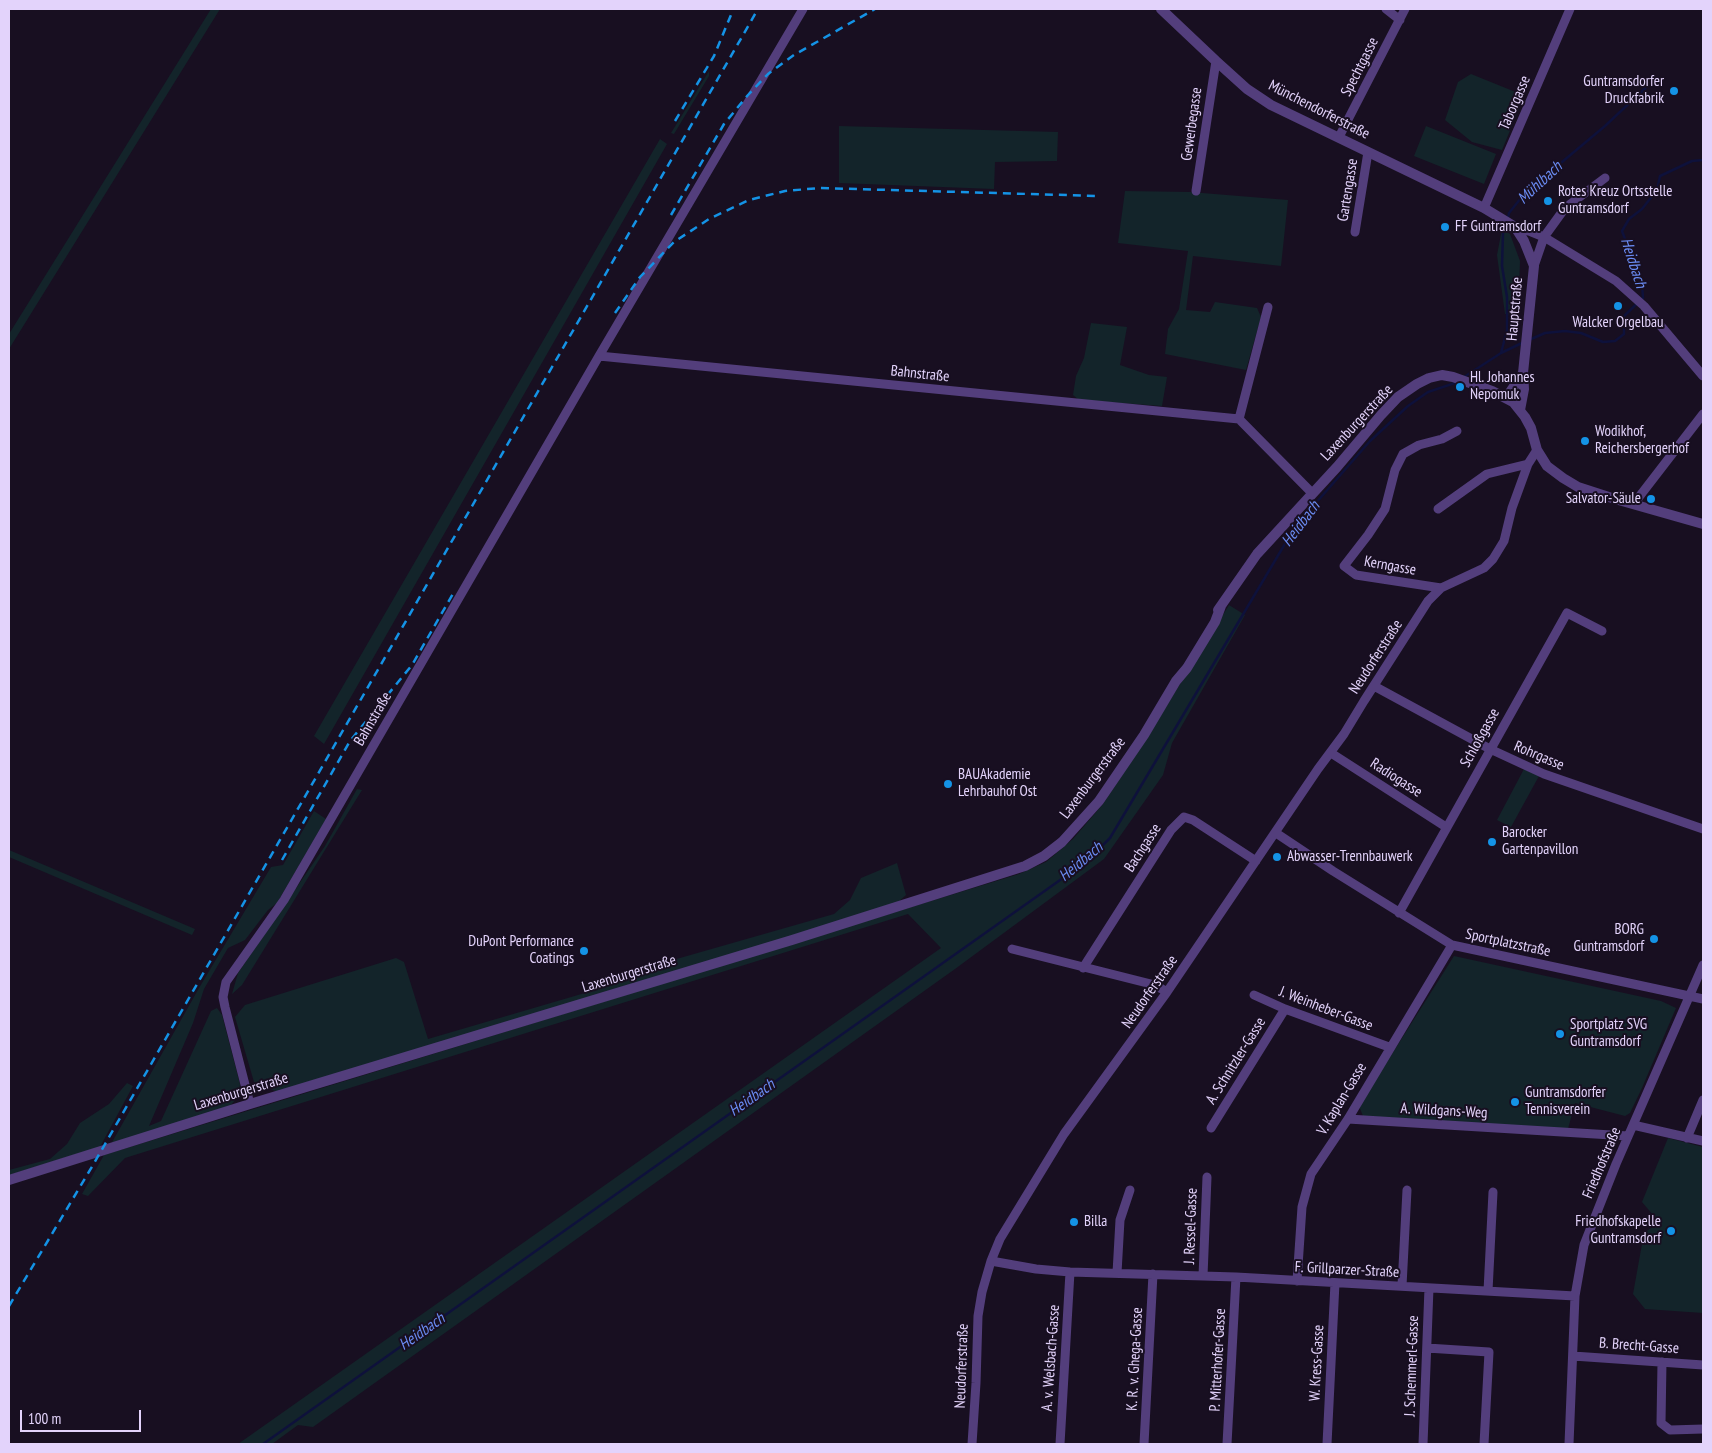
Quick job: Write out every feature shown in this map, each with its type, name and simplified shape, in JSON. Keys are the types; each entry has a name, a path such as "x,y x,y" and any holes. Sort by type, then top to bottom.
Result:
{"street":[{"name":"Bahnstraße","path":"250,1104 225,1007 223,996 226,982 284,900 599,356 803,9"},
{"name":"Münchendorferstraße","path":"1161,9 1247,89 1271,105 1484,208"},
{"path":"1386,9 1400,20"},
{"name":"Spechtgasse","path":"1339,137 1405,9"},
{"name":"Taborgasse","path":"1484,208 1570,9"},
{"name":"Gewerbegasse","path":"1196,191 1216,61"},
{"name":"Gartengasse","path":"1355,232 1368,152"},
{"path":"1534,266 1544,237 1564,208 1605,178"},
{"name":"Hauptstraße","path":"1484,208 1515,227 1524,241 1534,266 1520,410"},
{"path":"1515,227 1544,237 1616,281 1644,306 1703,376"},
{"path":"1268,307 1239,419 1312,493"},
{"name":"Bahnstraße","path":"599,356 1239,419"},
{"name":"Hauptstraße","path":"1506,398 1523,373"},
{"name":"Laxenburgerstraße","path":"9,1180 250,1104 782,943 1025,866 1044,856 1062,842 1099,801 1144,734 1176,681 1187,668 1215,622 1221,606 1246,568 1398,397 1417,384 1429,378 1442,375 1470,382 1513,402 1531,428 1537,450"},
{"path":"1635,504 1638,497 1703,414"},
{"name":"Kerngasse","path":"1440,588 1356,574 1344,566 1385,509 1395,470 1403,454 1420,445 1442,439 1457,431"},
{"path":"1440,588 1479,571 1493,559 1504,541 1512,508 1528,464 1537,450 1548,466 1578,487 1703,524"},
{"path":"1438,509 1487,474 1528,464"},
{"name":"Neudorferstraße","path":"972,1444 978,1316 982,1292 991,1260 1000,1239 1064,1134 1167,992 1318,769 1332,753 1428,601 1440,588"},
{"name":"Schloßgasse","path":"1399,913 1567,613 1602,631"},
{"name":"Rohrgasse","path":"1374,686 1490,749 1544,774 1703,829"},
{"name":"Radiogasse","path":"1332,753 1446,827"},
{"name":"Bachgasse","path":"1083,968 1171,830 1184,817 1193,820 1256,861"},
{"name":"Sportplatzstraße","path":"1276,833 1452,945 1703,999"},
{"name":"V. Kaplan-Gasse","path":"1297,1281 1302,1207 1311,1174 1348,1119 1389,1047 1452,945"},
{"path":"1012,950 1154,985 1167,992"},
{"name":"Friedhofstraße","path":"1569,1444 1575,1296 1584,1245 1628,1136 1703,964"},
{"name":"J. Weinheber-Gasse","path":"1254,994 1285,1009 1389,1047"},
{"name":"A. Schnitzler-Gasse","path":"1211,1128 1285,1009"},
{"path":"1687,1138 1703,1100"},
{"name":"A. Wildgans-Weg","path":"1348,1119 1628,1136"},
{"path":"1633,1125 1703,1141"},
{"name":"J. Ressel-Gasse","path":"1203,1276 1207,1177"},
{"path":"1117,1274 1120,1220 1130,1190"},
{"path":"1402,1286 1408,1190"},
{"path":"1488,1291 1493,1192"},
{"name":"F. Grillparzer-Straße","path":"991,1260 1036,1269 1070,1272 1236,1277 1575,1296"},
{"name":"A. v. Welsbach-Gasse","path":"1060,1444 1070,1272"},
{"name":"K. R. v. Ghega-Gasse","path":"1144,1444 1153,1274"},
{"name":"P. Mitterhofer-Gasse","path":"1228,1444 1236,1277"},
{"name":"W. Kress-Gasse","path":"1326,1444 1335,1283"},
{"name":"J. Schemmerl-Gasse","path":"1423,1444 1429,1288"},
{"path":"1428,1348 1489,1352 1484,1444"},
{"name":"B. Brecht-Gasse","path":"1573,1356 1703,1365"},
{"path":"1662,1362 1661,1423 1670,1430 1703,1429"}],"shaded area":[{"path":"211,9 220,9 9,349 9,334"},
{"path":"709,71 709,76 674,134 671,133"},
{"path":"1471,74 1518,93 1521,104 1502,150 1472,142 1445,120 1458,82"},
{"path":"839,126 1058,132 1057,161 995,162 994,189 839,183"},
{"path":"1426,126 1496,154 1484,184 1414,156"},
{"path":"660,139 667,144 324,744 314,736"},
{"path":"1125,191 1190,192 1288,200 1281,266 1193,256 1186,310 1210,312 1215,302 1257,308 1261,317 1246,370 1165,354 1168,329 1179,309 1188,251 1118,243"},
{"path":"1502,229 1510,234 1520,261 1518,315 1505,314 1497,255"},
{"path":"1091,323 1127,327 1120,365 1149,375 1167,377 1162,406 1079,400 1073,395 1076,376 1084,358"},
{"path":"1229,605 1245,615 1172,743 1163,775 1104,859 955,969 313,1427 298,1425 272,1444 238,1444 941,948 908,914 125,1158 88,1196 82,1194 104,1155 1019,874 1046,862 1073,839 1103,804 1141,747"},
{"path":"1524,769 1539,776 1511,827 1497,820"},
{"path":"357,789 362,790 242,985 232,994 238,973 325,846"},
{"path":"314,811 326,819 277,903 268,910 245,940 228,948 204,989 193,1023 149,1126 161,1121 211,1011 217,1008 222,1015 240,1084 238,1097 229,1107 111,1144 199,988 271,867 283,865"},
{"path":"9,850 195,929 192,935 9,857"},
{"path":"897,863 906,895 896,904 280,1093 254,1082 235,1017 245,1005 396,958 404,962 428,1039 619,983 617,976 834,914 850,900 861,878"},
{"path":"1454,956 1661,1001 1676,1008 1630,1113 1625,1116 1575,1103 1568,1129 1363,1116 1359,1106"},
{"path":"127,1083 133,1086 100,1147 9,1175 9,1170 50,1159 67,1144 80,1123 109,1104"},
{"path":"1668,1138 1703,1147 1703,1313 1645,1309 1633,1294 1644,1233 1659,1222 1642,1202"}],"waterway":[{"name":"Mühlbach","path":"1508,218 1509,213 1525,193 1605,126 1655,79"},
{"name":"Heidbach","path":"1529,340 1545,333 1565,331 1581,333 1603,342 1615,341 1624,334 1624,316 1643,298 1642,283 1622,231 1629,219 1642,209 1657,190 1660,176 1692,161 1703,160"},
{"name":"Mühlbach","path":"1501,353 1507,330 1507,297 1502,266 1505,225"},
{"name":"Heidbach","path":"1464,377 1501,353 1524,342"},
{"name":"Heidbach","path":"263,1444 1087,861 1110,838 1295,527 1370,441 1408,406 1428,392 1458,382"}],"railway":[{"path":"9,1306 93,1165 758,9"},
{"path":"671,215 724,124 768,74 794,55 875,9"},
{"path":"675,121 714,56 733,10"},
{"path":"615,313 640,277 674,242 709,219 749,200 785,191 820,188 1099,196"},
{"path":"282,860 350,741 412,665 454,592"}],"place":[{"name":"Guntramsdorfer Druckfabrik","path":"1674,91"},
{"name":"Rotes Kreuz Ortsstelle Guntramsdorf","path":"1548,201"},
{"name":"FF Guntramsdorf","path":"1445,227"},
{"name":"Walcker Orgelbau","path":"1618,306"},
{"name":"Hl. Johannes Nepomuk","path":"1460,387"},
{"name":"Wodikhof, Reichersbergerhof","path":"1585,441"},
{"name":"Salvator-Säule","path":"1651,499"},
{"name":"BAUAkademie Lehrbauhof Ost","path":"948,784"},
{"name":"Barocker Gartenpavillon","path":"1492,842"},
{"name":"Abwasser-Trennbauwerk","path":"1277,857"},
{"name":"BORG Guntramsdorf","path":"1654,939"},
{"name":"DuPont Performance Coatings","path":"584,951"},
{"name":"Sportplatz SVG Guntramsdorf","path":"1560,1034"},
{"name":"Guntramsdorfer Tennisverein","path":"1515,1102"},
{"name":"Billa","path":"1074,1222"},
{"name":"Friedhofskapelle Guntramsdorf","path":"1671,1231"}]}
